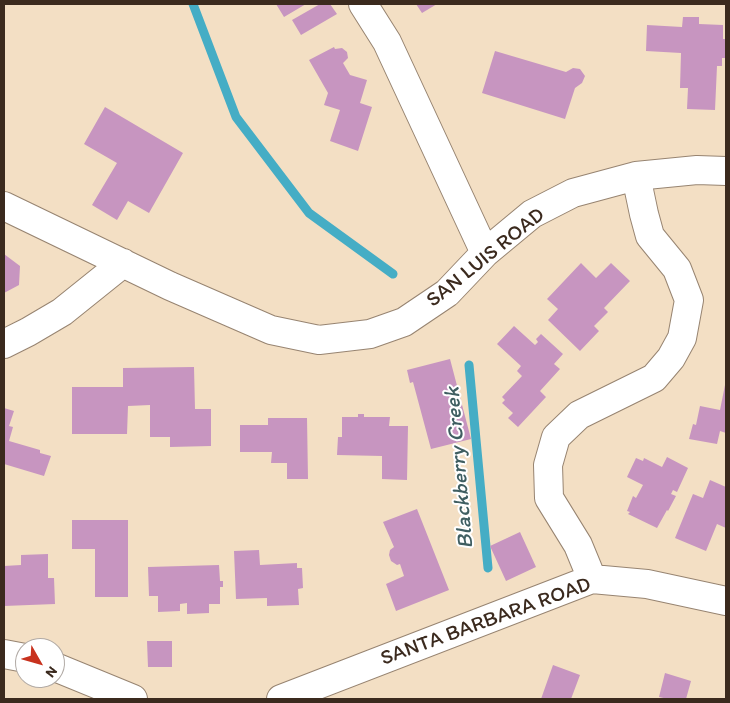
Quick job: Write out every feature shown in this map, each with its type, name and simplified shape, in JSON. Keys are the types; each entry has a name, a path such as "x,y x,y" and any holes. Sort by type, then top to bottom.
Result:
{"street":[{"path":"363,4 386,42 485,253"},
{"name":"SAN LUIS ROAD","path":"4,206 170,286 272,330 319,340 370,334 404,322 447,293 485,253 532,214 573,193 636,176 697,170 726,171"},
{"path":"592,578 578,545 549,498 548,465 556,437 579,415 654,378 671,358 682,338 690,300 677,268 650,236 636,176"},
{"path":"4,344 62,312 123,263"},
{"name":"SANTA BARBARA ROAD","path":"281,699 592,578 647,584 726,601"},
{"path":"65,671 133,699"}],"building":[{"path":"276,4 306,4 284,17"},
{"path":"320,4 330,4 337,14 301,35 292,20"},
{"path":"416,4 437,4 422,13"},
{"path":"683,17 699,17 699,24 723,25 723,39 726,39 726,58 722,58 722,66 717,66 715,110 687,109 688,88 680,88 681,53 646,51 647,25 682,27"},
{"path":"334,47 335,49 342,48 347,52 348,58 343,63 350,75 367,80 360,103 372,107 358,151 330,141 340,110 324,105 328,93 309,60"},
{"path":"495,51 566,72 573,68 580,69 585,76 582,83 575,88 565,119 482,93"},
{"path":"105,107 183,153 149,213 128,201 117,220 92,205 117,163 84,144"},
{"path":"4,254 20,266 19,285 4,293"},
{"path":"581,263 596,278 611,263 630,281 604,308 608,312 594,326 599,331 580,351 548,320 558,309 547,299"},
{"path":"514,326 535,345 538,342 536,339 541,334 563,354 554,364 560,369 540,391 546,397 518,427 508,418 513,413 502,403 505,400 502,397 522,376 517,371 521,366 497,344"},
{"path":"450,359 471,439 431,449 413,382 410,383 407,370"},
{"path":"194,367 195,409 211,409 211,446 170,447 170,437 150,437 150,405 128,406 127,434 72,434 72,387 123,387 123,368"},
{"path":"725,385 726,433 720,431 717,444 689,439 693,424 696,425 700,406 720,410"},
{"path":"4,408 14,411 9,426 13,427 9,441 40,450 40,453 51,456 44,476 4,464"},
{"path":"358,414 364,414 364,417 390,417 389,426 408,426 407,480 382,479 382,456 337,455 338,437 342,437 342,417 358,417"},
{"path":"268,418 307,418 308,479 287,479 287,463 271,463 272,452 240,452 240,425 268,425"},
{"path":"667,457 688,468 677,492 673,490 671,494 676,496 657,528 628,514 630,512 627,511 633,496 636,498 643,485 627,477 636,458 643,461 644,458 662,467"},
{"path":"710,480 726,487 726,528 717,524 706,551 675,538 693,494 703,498"},
{"path":"417,509 449,590 396,611 386,584 404,576 400,564 397,565 391,561 390,550 394,547 383,522"},
{"path":"72,520 128,520 128,597 95,597 95,549 72,549"},
{"path":"520,532 536,567 506,581 490,546"},
{"path":"259,550 260,565 297,563 297,568 302,568 303,588 298,589 299,605 267,606 267,598 236,599 234,551"},
{"path":"48,554 48,578 54,578 55,604 4,606 4,566 21,565 21,555"},
{"path":"219,565 220,581 223,581 223,587 220,587 220,604 209,604 209,613 187,614 187,603 180,604 180,611 158,612 158,596 149,596 148,567"},
{"path":"147,641 172,641 172,667 148,667"},
{"path":"553,665 580,675 571,699 541,699"},
{"path":"665,673 691,681 686,699 659,697"}],"waterway":[{"name":"Blackberry Creek","path":"193,4 236,117 309,213 393,274"},
{"name":"Blackberry Creek","path":"469,365 488,568"}]}
